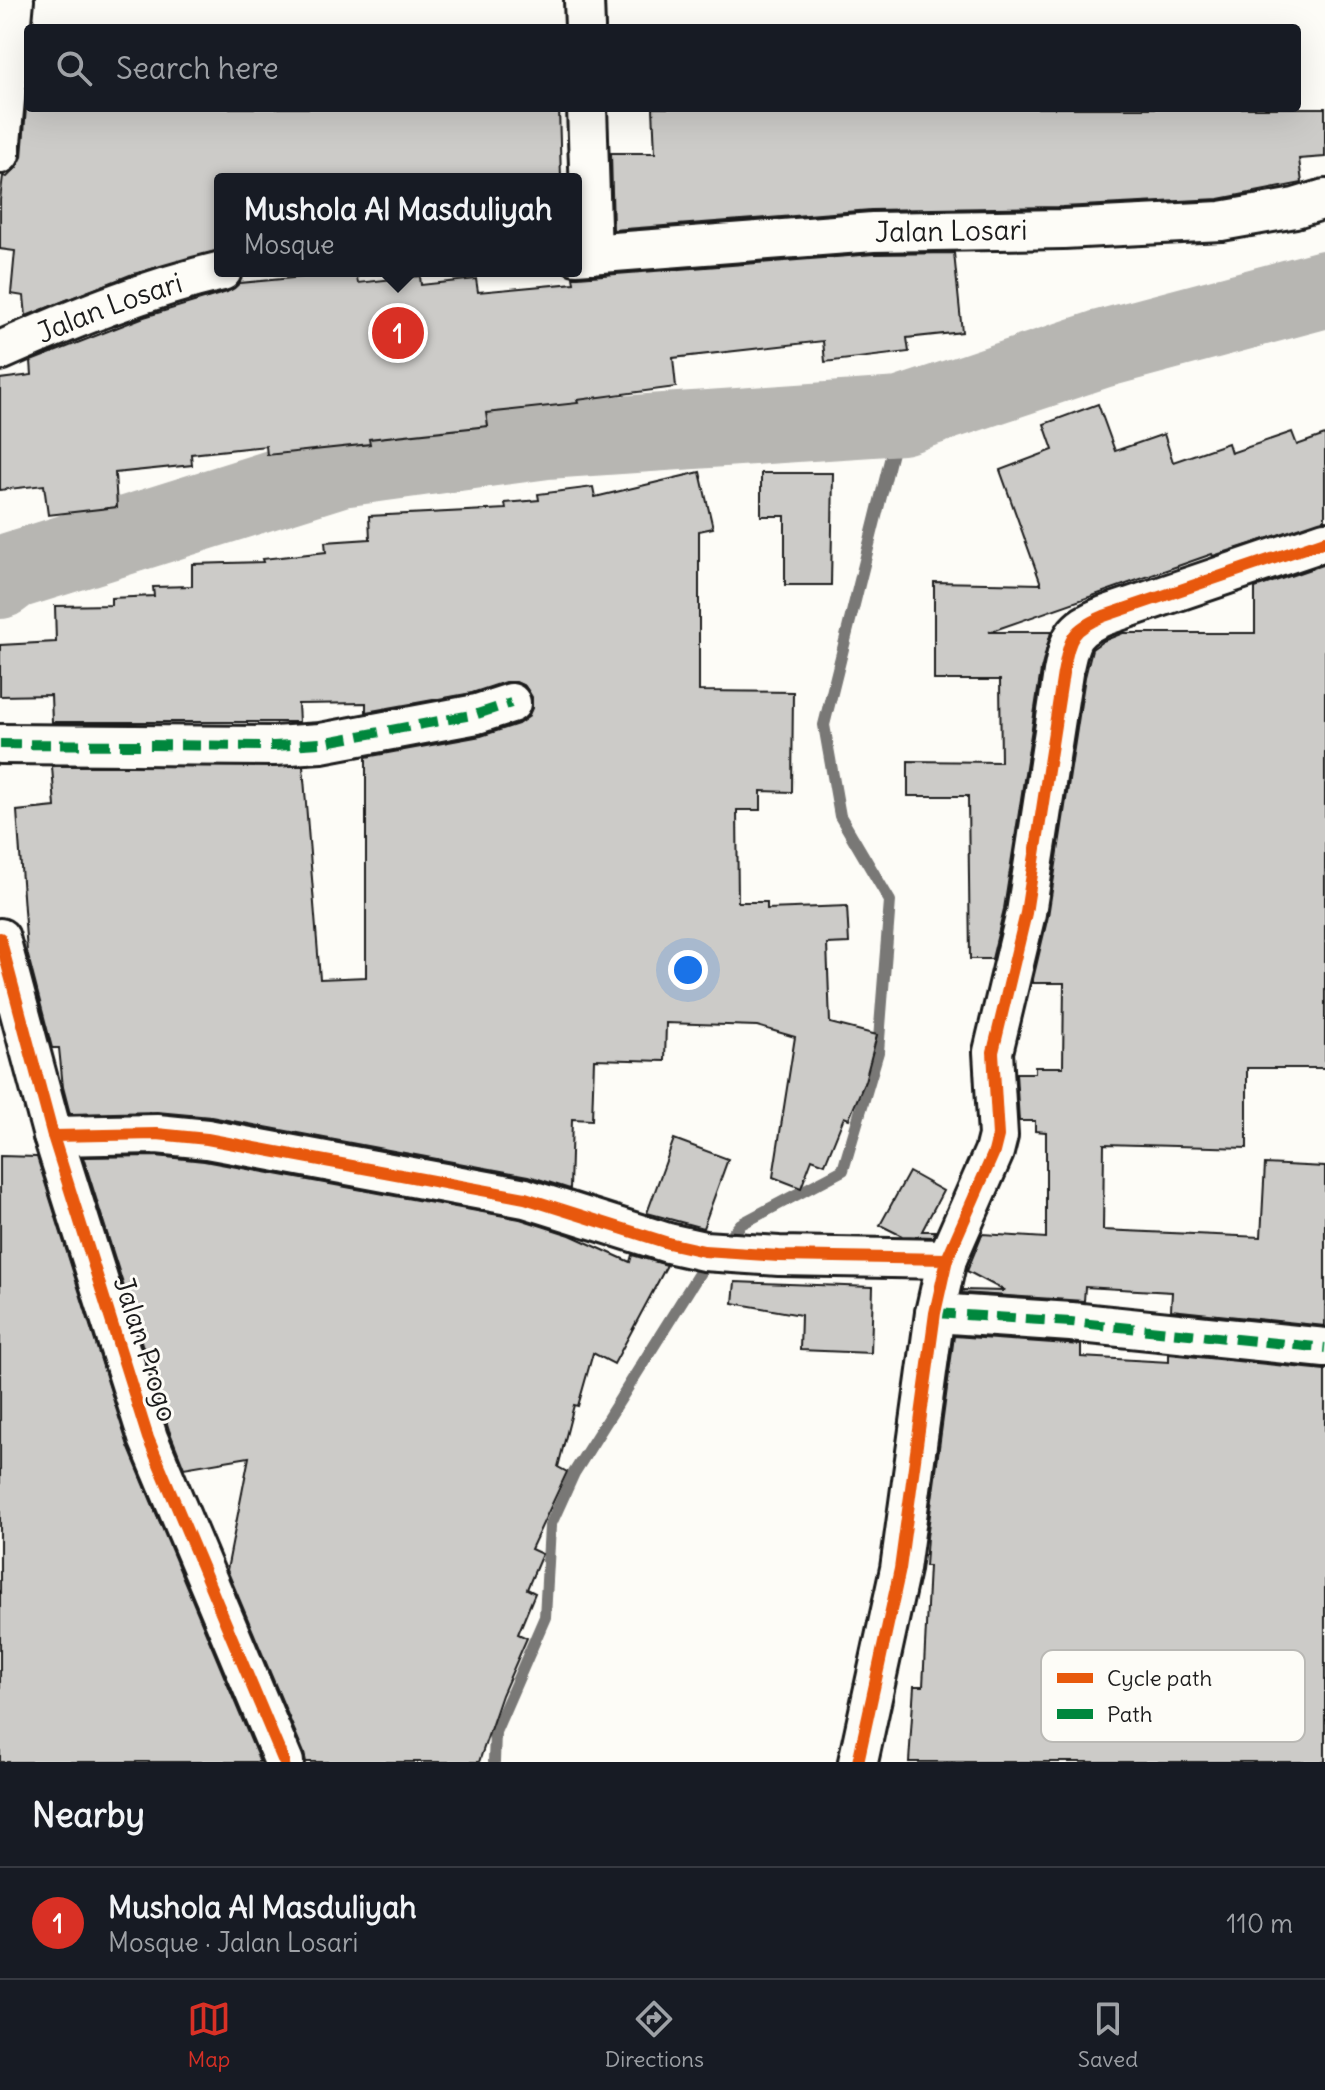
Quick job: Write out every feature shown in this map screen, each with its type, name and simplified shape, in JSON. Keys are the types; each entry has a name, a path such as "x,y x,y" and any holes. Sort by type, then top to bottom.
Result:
{"street":[{"path":"0,154 14,0"},
{"path":"584,0 585,24"},
{"path":"584,254 587,112"},
{"name":"Jalan Losari","path":"584,254 873,232 1063,229 1221,221 1295,208 1325,199"},
{"name":"Jalan Losari","path":"0,351 81,315 214,273"},
{"path":"858,1762 900,1569 935,1313 947,1259 994,1152 998,1136 993,1052 1026,913 1063,673 1073,636 1082,625 1104,616 1325,541"},
{"path":"0,744 274,746 321,743 477,714 511,703"},
{"name":"Jalan Progo","path":"0,938 53,1136 148,1438 284,1762"},
{"path":"53,1136 157,1134 207,1139 525,1198 704,1251 779,1256 947,1259"},
{"path":"935,1313 1071,1322 1325,1348"}],"building":[{"path":"1301,108 1325,108 1325,157 1299,159 1302,183 1219,199 1062,207 871,210 613,230 611,153 655,153 653,112 1301,112"},
{"path":"26,112 559,112 561,173 214,173 214,252 130,275 26,316 24,296 11,294 15,251 0,249 3,176 7,177 17,167 22,157"},
{"path":"954,253 962,332 907,338 909,352 825,362 823,341 673,358 676,387 577,400 578,403 486,413 488,426 369,439 370,444 267,455 266,446 191,454 192,465 115,473 117,507 48,515 44,485 0,490 0,379 32,375 31,361 144,317 227,292 240,283 303,277 357,277 358,283 420,277 421,285 476,279 478,292 574,283 573,277 874,254"},
{"path":"1098,404 1115,451 1164,434 1173,462 1228,443 1231,453 1292,432 1297,445 1325,435 1325,520 1212,554 989,632 1051,632 1041,670 1004,909 992,959 970,959 968,796 908,796 908,761 1001,762 1000,680 934,680 934,582 1041,584 1000,470 1053,450 1044,424"},
{"path":"700,472 713,528 699,531 699,691 793,692 792,792 761,791 761,810 737,810 738,902 767,902 767,909 847,906 849,943 827,944 830,1023 877,1035 865,1081 849,1119 844,1117 825,1164 812,1159 801,1188 773,1177 795,1037 757,1026 666,1023 665,1061 594,1059 592,1120 572,1119 570,1189 529,1176 211,1117 157,1112 70,1114 63,1087 59,1048 52,1048 27,952 17,811 55,807 52,766 303,766 320,979 366,977 366,757 481,736 518,724 528,717 532,697 525,686 505,682 472,693 366,712 366,703 298,704 299,722 52,722 51,695 0,696 0,645 56,642 55,606 111,605 111,598 154,596 153,587 192,586 192,564 263,562 262,559 326,552 325,542 370,539 369,516 506,509 505,503 539,500 538,494 593,487 595,497"},
{"path":"761,473 833,473 831,585 785,585 785,516 761,516"},
{"path":"1325,564 1325,1068 1247,1068 1247,1148 1104,1144 1103,1230 1261,1237 1265,1164 1325,1167 1325,1326 1171,1310 1172,1292 1085,1287 1084,1301 962,1293 963,1290 1005,1291 967,1271 982,1234 1046,1238 1046,1132 1035,1131 1035,1121 1019,1121 1016,1073 1035,1073 1035,1067 1063,1067 1064,983 1033,983 1033,979 1048,916 1092,649 1123,633 1255,633 1255,588"},
{"path":"674,1139 728,1159 703,1228 647,1213"},
{"path":"0,1156 37,1157 128,1446 260,1762 0,1762"},
{"path":"156,1156 204,1161 520,1219 570,1235 630,1262 632,1255 667,1265 614,1364 593,1353 578,1406 574,1405 558,1467 567,1472 531,1549 542,1554 527,1589 535,1593 518,1634 527,1638 502,1695 479,1762 306,1762 227,1570 249,1457 184,1468 169,1430 83,1157"},
{"path":"909,1172 943,1191 922,1231 935,1231 933,1237 902,1236 880,1225"},
{"path":"735,1282 873,1287 871,1353 800,1350 801,1315 733,1303"},
{"path":"954,1336 1081,1345 1081,1357 1169,1362 1169,1354 1325,1370 1325,1762 909,1762 914,1686 923,1686 929,1566 925,1566"}],"waterway":[{"path":"0,580 12,571 340,468 546,440 901,416 1101,349 1325,289"},
{"path":"724,1244 741,1224 843,1170 878,1052 890,901 840,816 824,725 901,416"},
{"path":"494,1762 495,1732 545,1617 550,1526 574,1473 700,1272 712,1258"}],"marked path":[{"path":"0,744 274,746 321,743 477,714 511,703"},
{"path":"935,1313 1071,1322 1325,1348"}],"cycle path":[{"path":"858,1762 900,1569 935,1313 947,1259 994,1152 998,1136 993,1052 1026,913 1070,644 1084,626 1104,616 1325,541"},
{"path":"0,938 53,1136 148,1438 284,1762"},
{"path":"53,1136 157,1134 207,1139 525,1198 668,1243 704,1251 779,1256 947,1259"}],"place":[{"name":"Mushola Al Masduliyah","path":"398,333"}]}
